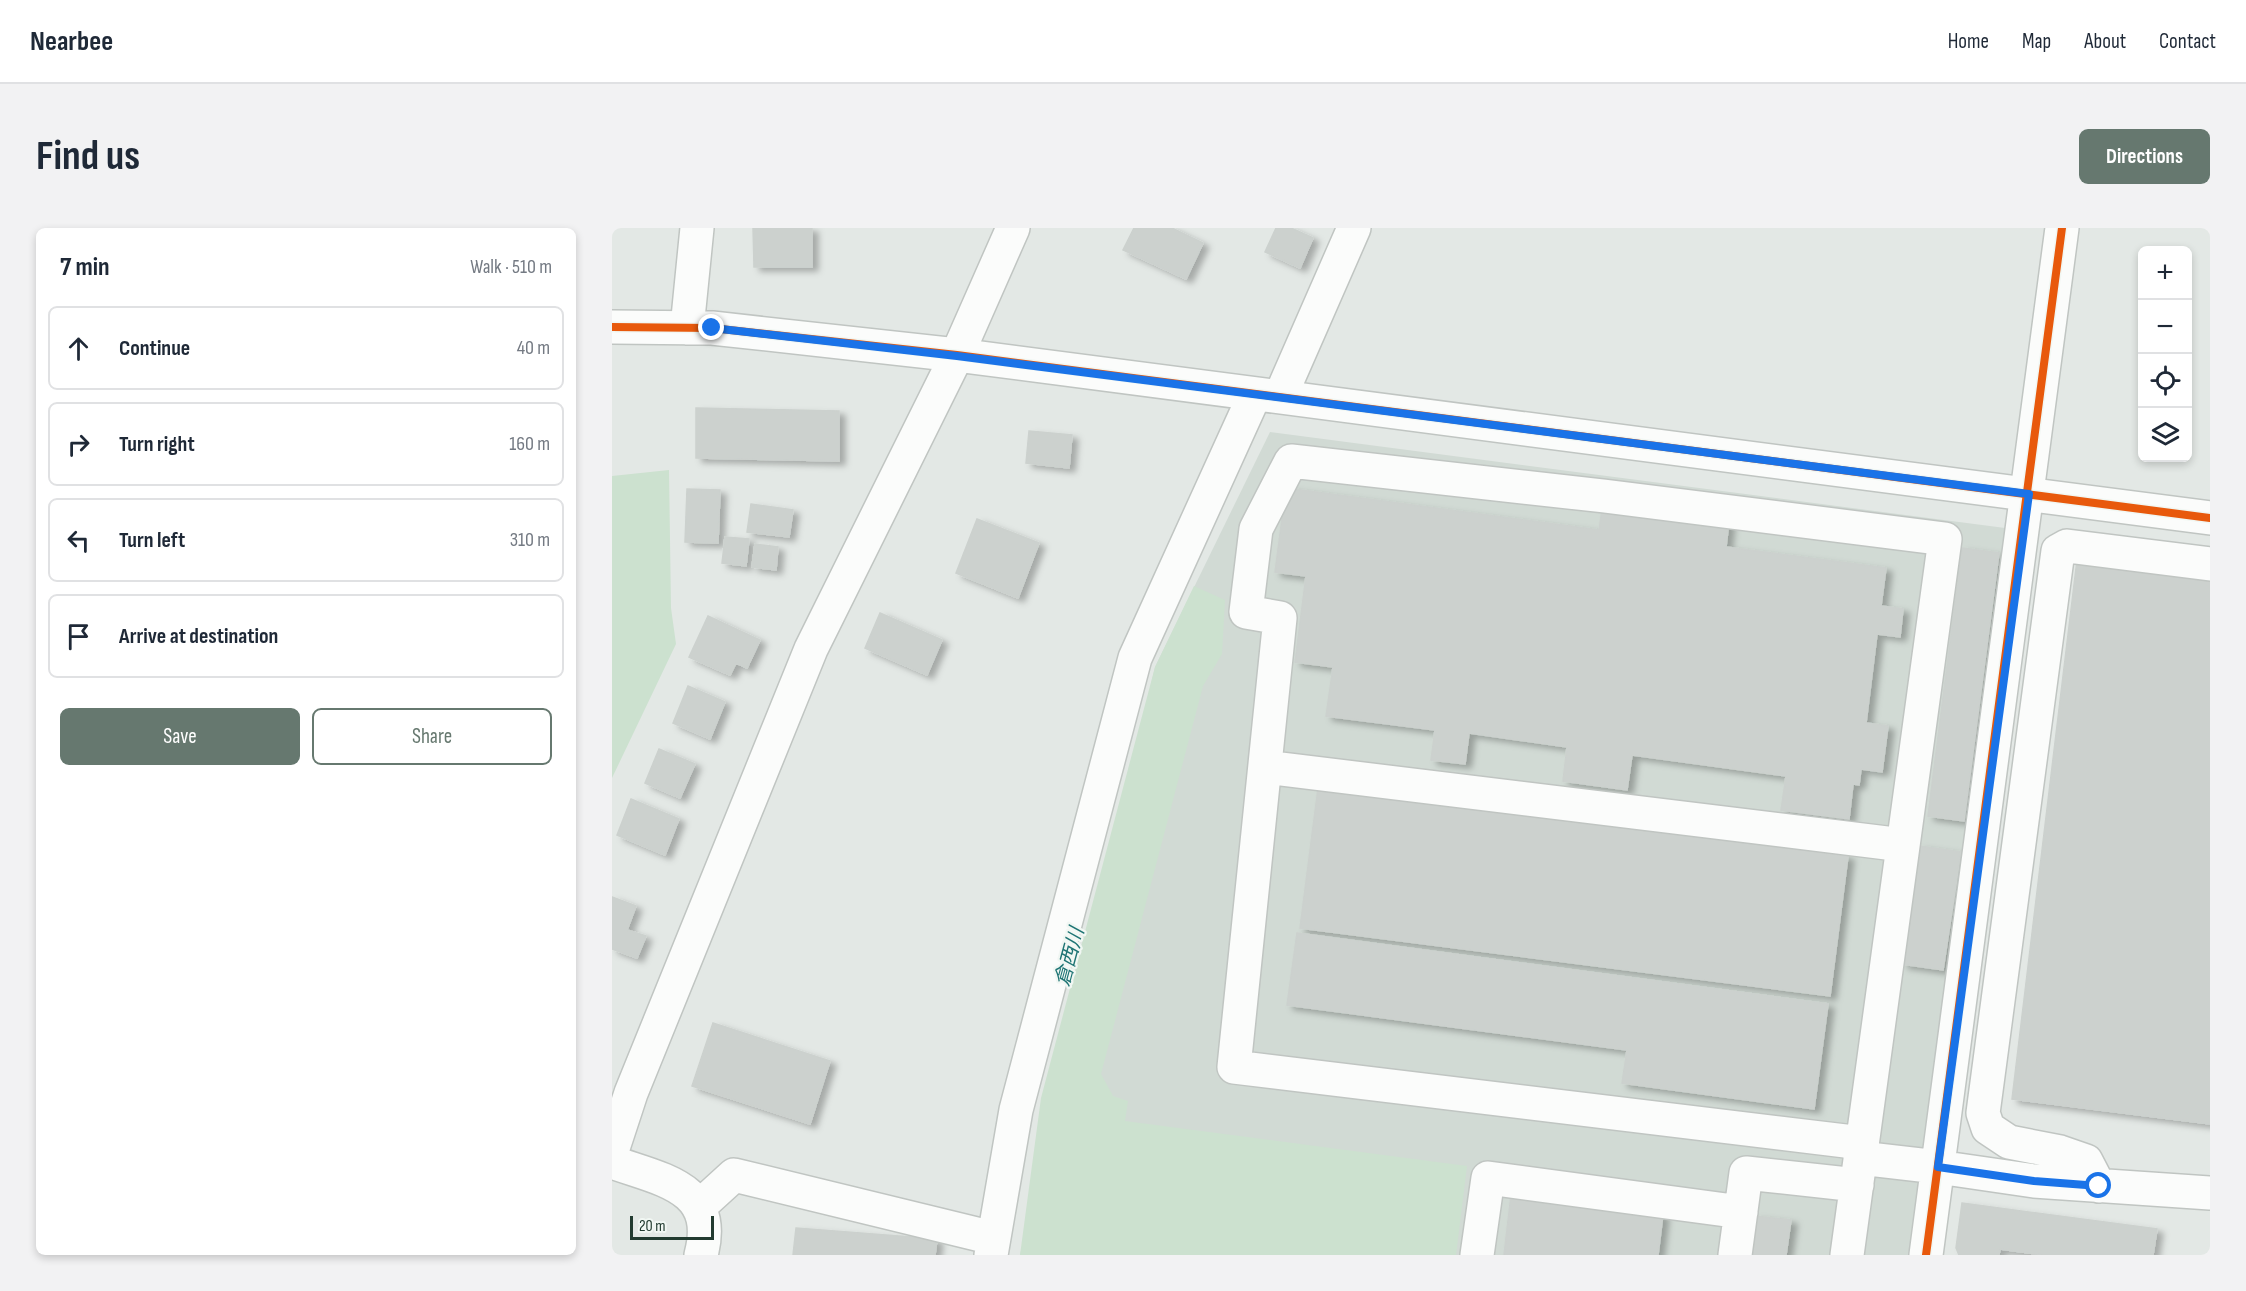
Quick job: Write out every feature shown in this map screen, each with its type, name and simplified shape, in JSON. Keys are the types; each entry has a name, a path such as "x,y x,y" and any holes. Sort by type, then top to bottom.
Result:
{"street":[{"path":"687,328 696,228"},
{"path":"612,1151 622,1090 811,649 957,356 1013,228"},
{"path":"700,1206 734,1175 992,1247 1016,1110 1135,658 1354,228"},
{"path":"1929,1252 1938,1167 2029,494 2062,228"},
{"path":"612,327 712,328 957,356 2210,518"},
{"path":"1847,1255 1860,1162 1945,539 1291,461 1256,529 1246,612 1280,618 1234,1067 1860,1162 1938,1167 2034,1181 2210,1194"},
{"path":"2099,1186 2086,1161 2060,1152 2009,1142 1988,1128 1983,1113 2058,550 2067,546 2210,564"},
{"path":"1265,768 1903,845"},
{"path":"612,1162 678,1185 700,1206 706,1238 701,1255"},
{"path":"1735,1255 1746,1173 1860,1162"},
{"path":"1477,1255 1488,1178 1741,1212"}],"shaded area":[{"path":"1270,432 2005,528 1910,1255 1020,1255 1155,667"}],"green space":[{"path":"669,470 671,608 676,644 612,778 612,476"},
{"path":"1194,586 1225,600 1222,654 1203,686 1101,1074 1113,1096 1128,1101 1125,1121 1467,1166 1456,1255 1020,1255 1041,1098 1155,667"}],"building":[{"path":"753,228 812,228 812,267 754,267"},
{"path":"1134,228 1172,228 1203,243 1186,279 1123,250"},
{"path":"1276,228 1291,228 1313,238 1300,268 1265,252"},
{"path":"696,408 839,411 839,461 696,458"},
{"path":"1029,431 1072,435 1069,468 1026,463"},
{"path":"1286,488 1599,530 1604,496 1730,513 1726,547 1886,568 1881,606 1903,609 1900,637 1877,634 1866,723 1888,726 1882,772 1861,769 1859,785 1853,784 1849,819 1781,810 1786,776 1632,755 1627,790 1563,781 1567,747 1469,733 1465,764 1431,760 1435,730 1326,716 1333,667 1295,662 1306,576 1275,572"},
{"path":"687,489 720,490 718,543 685,542"},
{"path":"751,504 793,510 789,537 747,532"},
{"path":"977,519 1039,543 1018,598 956,573"},
{"path":"725,537 749,539 746,566 722,563"},
{"path":"755,544 778,547 776,570 752,567"},
{"path":"1962,548 1999,553 1964,821 1928,816"},
{"path":"2077,560 2210,576 2210,1124 2012,1099"},
{"path":"880,613 942,640 927,675 865,648"},
{"path":"708,616 760,640 747,668 736,663 730,675 689,657"},
{"path":"688,686 725,702 710,739 673,723"},
{"path":"659,749 695,764 680,798 645,783"},
{"path":"1318,788 1848,856 1830,996 1300,928"},
{"path":"631,799 679,819 665,855 617,835"},
{"path":"1919,846 1961,852 1943,970 1902,964"},
{"path":"612,897 636,906 627,930 646,936 637,958 612,949"},
{"path":"1297,933 1828,1004 1814,1109 1622,1083 1627,1050 1287,1005"},
{"path":"713,1023 830,1061 810,1124 692,1086"},
{"path":"1511,1195 1663,1214 1658,1255 1504,1255"},
{"path":"1962,1203 2157,1229 2153,1255 2043,1255 2000,1249 1999,1255 1959,1255 1956,1248"},
{"path":"1755,1216 1791,1220 1786,1255 1750,1255"},
{"path":"796,1228 937,1239 935,1255 793,1255"}],"cycle path":[{"path":"1926,1255 2062,228"},
{"path":"612,327 712,328 957,355 2210,518"}],"route":[{"path":"712,328 957,356 2029,494 1938,1167 2034,1181 2099,1186"}],"water label":[{"name":"倉西川","path":"1070,957"}]}
